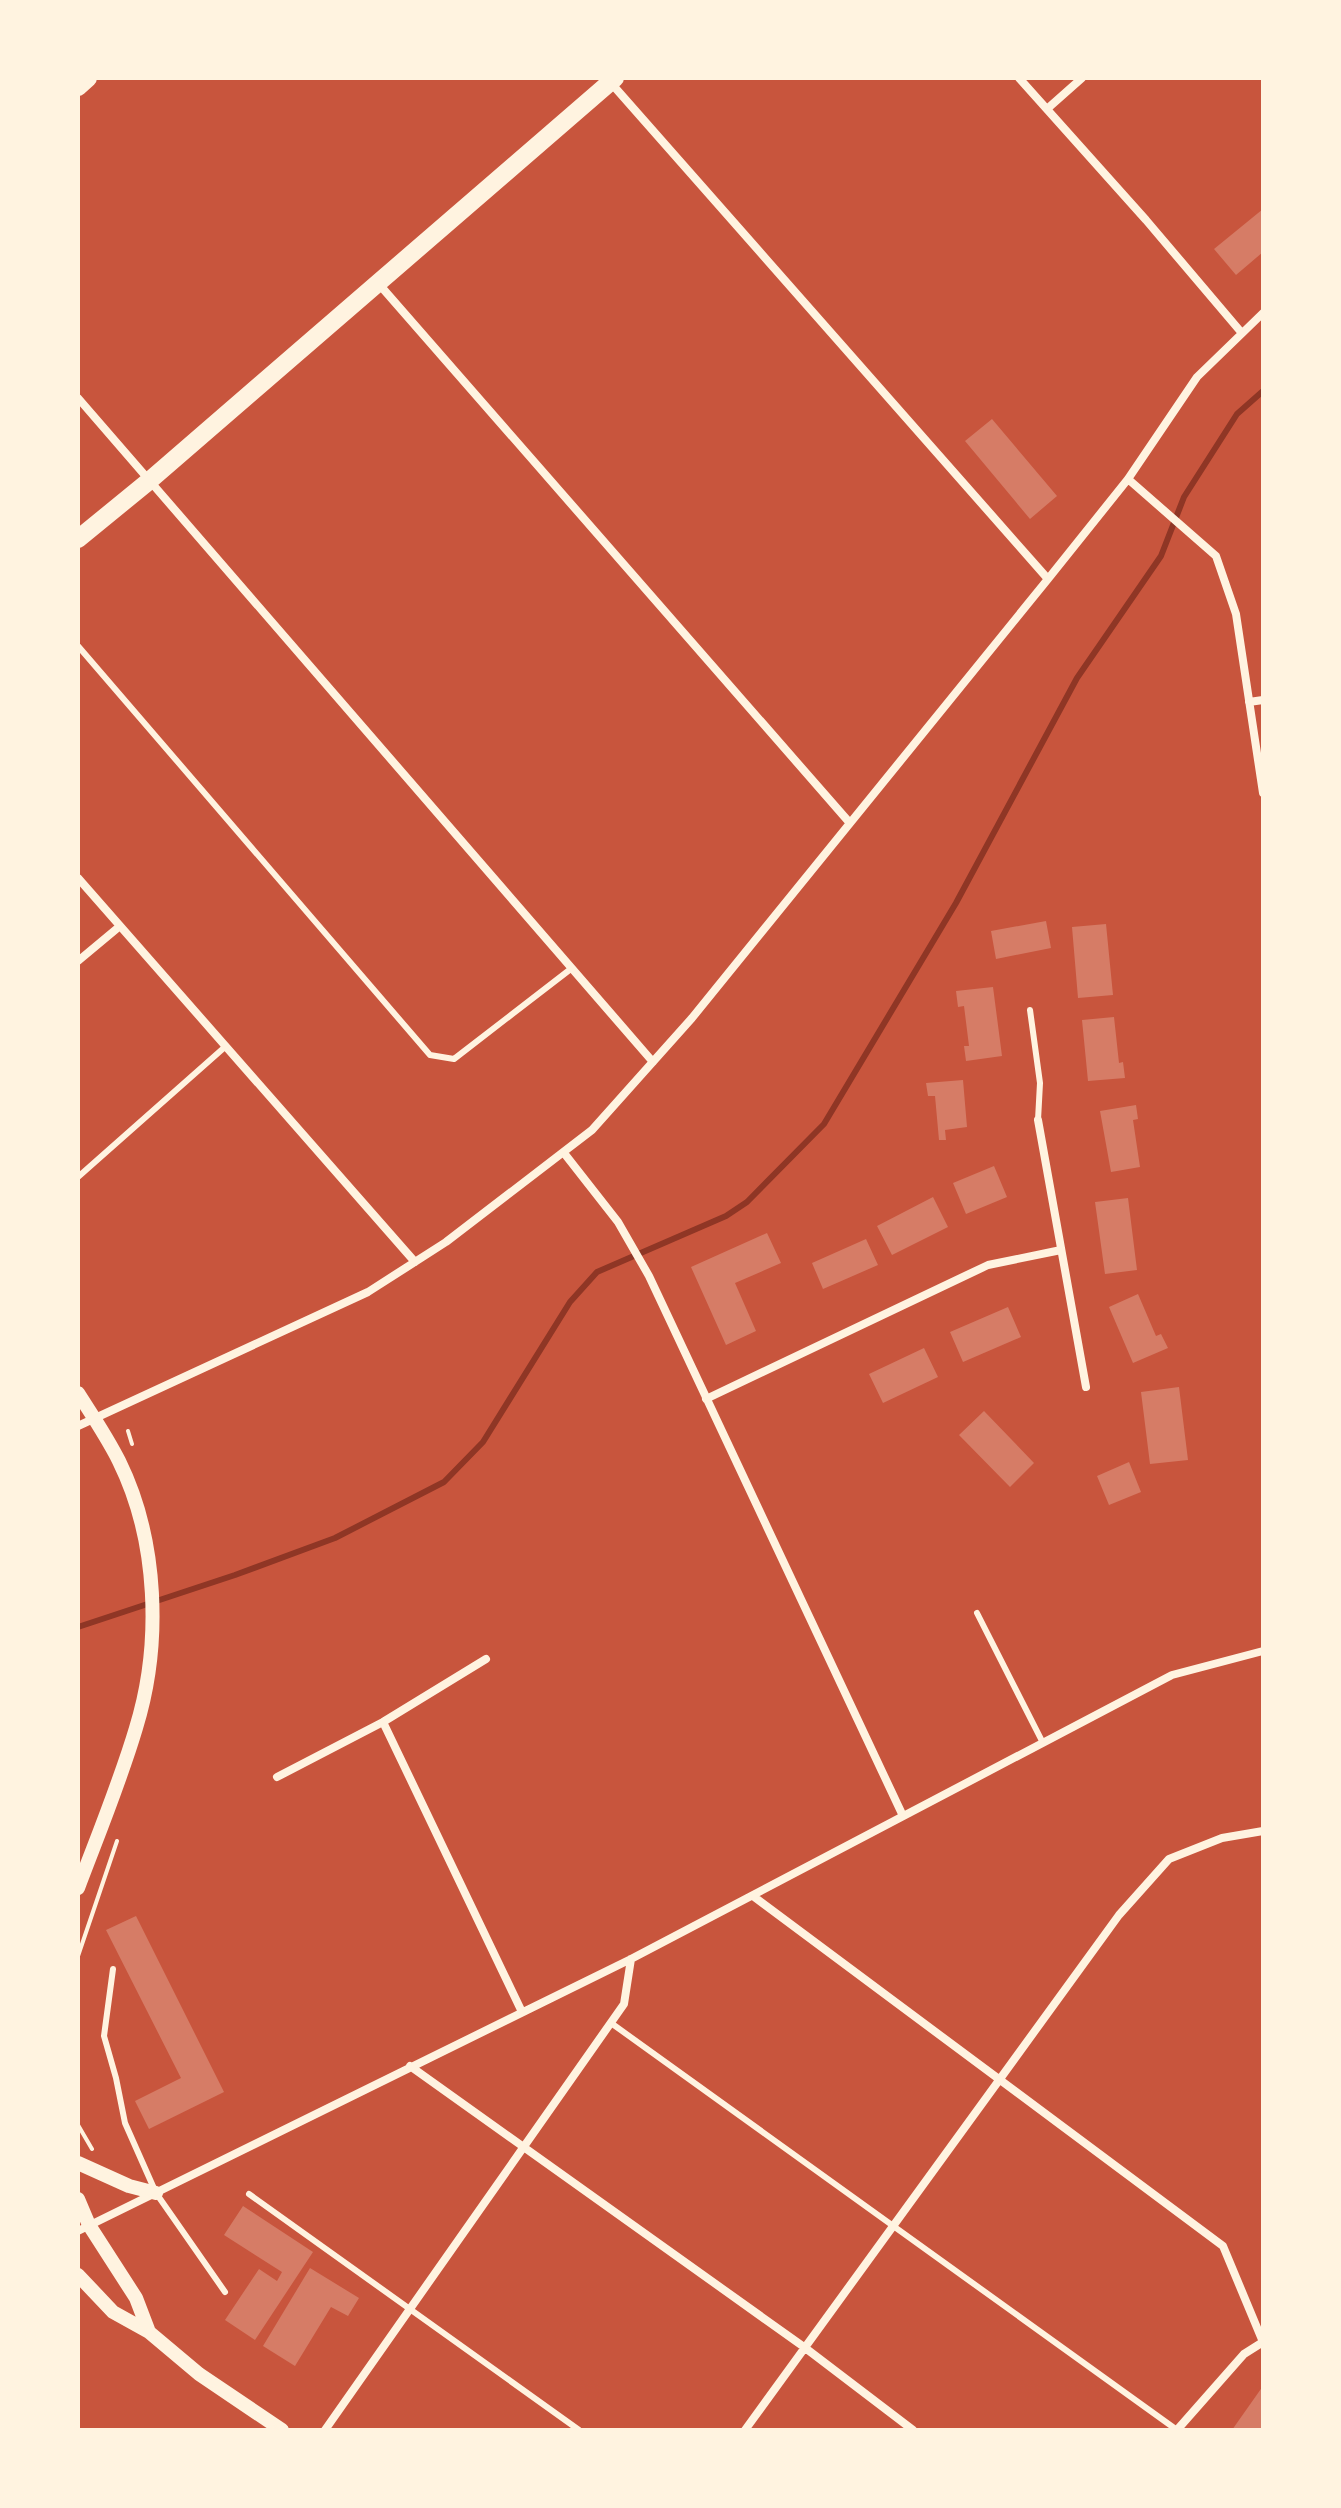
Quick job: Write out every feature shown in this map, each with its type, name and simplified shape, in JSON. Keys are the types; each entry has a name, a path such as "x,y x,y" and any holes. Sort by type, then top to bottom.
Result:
{"main road":[{"path":"78,87 88,78"},
{"path":"78,539 613,80"}],"street":[{"path":"1019,78 1241,332"},
{"path":"1047,109 1082,78"},
{"path":"613,80 1048,579"},
{"path":"377,283 849,822"},
{"path":"78,1426 368,1292 415,1262 592,1130 692,1018 1048,579 1128,479 1197,377 1263,313"},
{"path":"78,398 653,1062"},
{"path":"1128,479 1216,556 1236,614 1263,793"},
{"path":"1249,702 1263,700"},
{"path":"78,878 415,1262"},
{"path":"78,961 120,926"},
{"path":"1038,1120 1086,1387"},
{"path":"564,1153 618,1222 649,1276 903,1816"},
{"path":"706,1399 988,1265 1061,1250"},
{"path":"78,1393 120,1462 134,1500 152,1601 152,1641 137,1727 78,1888"},
{"path":"84,2228 631,1959 1172,1675 1263,1651"},
{"path":"277,1777 383,1722 486,1659"},
{"path":"383,1722 522,2012"},
{"path":"745,2430 1119,1915 1169,1859 1222,1838 1263,1831"},
{"path":"753,1896 1223,2246 1263,2342 1244,2354 1177,2430"},
{"path":"325,2430 624,2004 631,1959"},
{"path":"410,2066 804,2347 913,2430"},
{"path":"78,2163 129,2186 156,2193"},
{"path":"78,2199 84,2228 136,2298 149,2332"},
{"path":"78,2275 113,2312 149,2332 199,2374 282,2430"}],"lane":[{"path":"78,646 430,1055 454,1059 572,968"},
{"path":"1030,1010 1040,1083 1038,1120"},
{"path":"78,1177 226,1046"},
{"path":"977,1613 1043,1743"},
{"path":"113,1969 104,2036 125,2123 156,2193 225,2292"},
{"path":"611,2023 1177,2430"},
{"path":"249,2194 579,2430"}],"path":[{"path":"78,2125 93,2150"}],"building":[{"path":"1263,209 1263,252 1236,275 1214,249"},
{"path":"992,419 1057,496 1030,519 965,441"},
{"path":"1046,921 1051,948 996,959 991,931"},
{"path":"1106,924 1113,995 1078,998 1072,927"},
{"path":"993,987 1002,1056 966,1061 964,1046 969,1046 964,1006 958,1007 956,991"},
{"path":"1114,1017 1119,1063 1123,1062 1125,1078 1088,1081 1082,1020"},
{"path":"963,1080 967,1127 945,1130 946,1140 939,1140 935,1096 928,1096 926,1083"},
{"path":"1136,1105 1138,1119 1133,1120 1140,1167 1111,1172 1100,1111"},
{"path":"994,1166 1007,1197 966,1214 953,1183"},
{"path":"933,1197 948,1227 892,1255 877,1226"},
{"path":"1128,1198 1137,1270 1105,1274 1095,1202"},
{"path":"767,1233 781,1263 735,1283 756,1331 726,1345 691,1267"},
{"path":"866,1239 878,1265 823,1289 812,1263"},
{"path":"1138,1294 1156,1336 1161,1334 1168,1348 1133,1363 1109,1307"},
{"path":"1008,1307 1021,1337 963,1362 950,1332"},
{"path":"924,1348 938,1377 883,1403 869,1374"},
{"path":"1179,1387 1188,1460 1150,1464 1141,1392"},
{"path":"984,1411 1034,1463 1010,1487 959,1435"},
{"path":"1129,1462 1141,1492 1109,1505 1097,1476"},
{"path":"136,1916 224,2092 149,2129 135,2101 181,2078 106,1930"},
{"path":"243,2206 313,2252 255,2340 225,2320 259,2269 277,2281 282,2272 224,2235"},
{"path":"310,2268 359,2298 348,2316 331,2307 295,2366 263,2346"},
{"path":"1263,2386 1263,2430 1232,2430"}],"waterway":[{"path":"78,1627 335,1538 444,1482 483,1442 570,1302 597,1272 726,1216 747,1202 824,1124 956,903 1077,678 1161,556 1184,497 1237,414 1263,391"}]}
